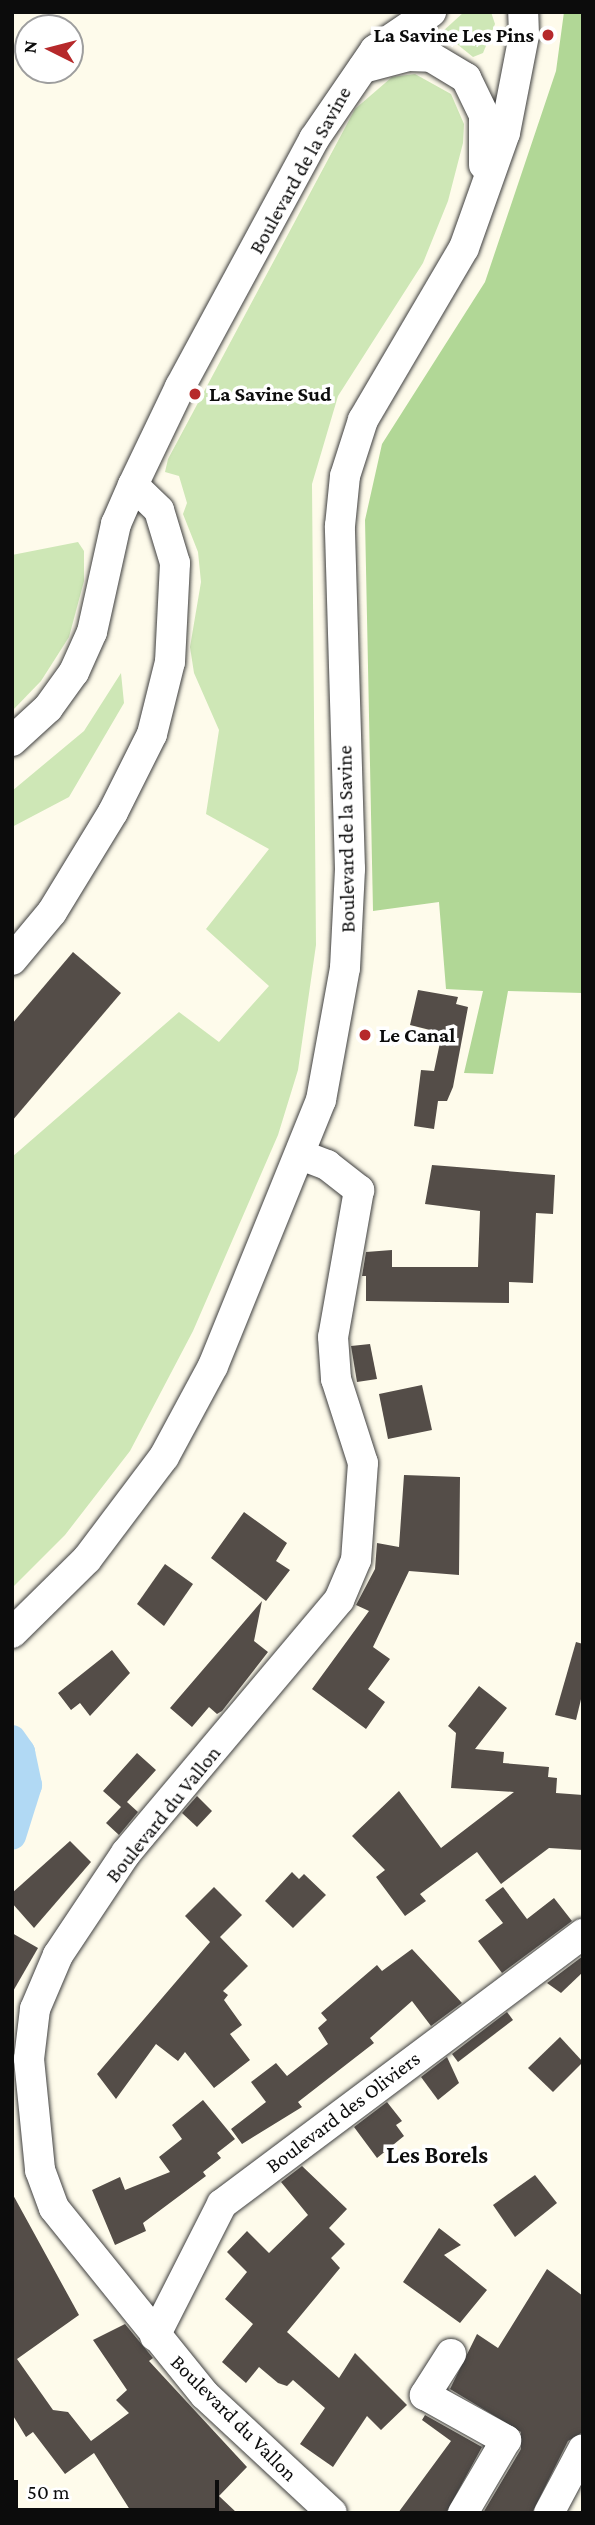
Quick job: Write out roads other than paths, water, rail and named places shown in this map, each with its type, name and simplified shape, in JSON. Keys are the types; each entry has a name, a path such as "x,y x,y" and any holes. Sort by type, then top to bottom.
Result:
{"street":[{"name":"Boulevard de la Savine","path":"134,485 180,387 356,71 374,50 431,12"},
{"name":"Boulevard de la Savine","path":"12,1633 87,1559 164,1457 213,1366 301,1155 334,1047 345,968 350,869 340,526 345,476 363,420 442,289 483,197 505,133 524,24"},
{"name":"Boulevard de la Savine","path":"356,71 385,60 430,57 466,78 484,115 483,197"},
{"path":"12,741 48,708 74,672 92,632 116,524 134,485 159,510 175,563 170,662 152,734 113,812 52,912 12,960"},
{"name":"Boulevard du Vallon","path":"301,1155 327,1165 359,1190 333,1337 337,1379 363,1463 356,1560 339,1600 125,1853 58,1955 36,2010 32,2034 34,2124 40,2169 54,2208 205,2395 332,2513"},
{"name":"Boulevard des Oliviers","path":"155,2336 222,2204 583,1934"},
{"path":"451,2354 425,2395 506,2440 463,2513"},
{"path":"549,2513 583,2449"}],"waterway":[{"path":"12,1739 21,1752 28,1785 12,1836"}],"place":[{"name":"La Savine Les Pins","path":"548,35"},
{"name":"La Savine Sud","path":"195,394"},
{"name":"Le Canal","path":"365,1035"}],"district":[{"name":"Les Borels","path":"437,2155"}]}
